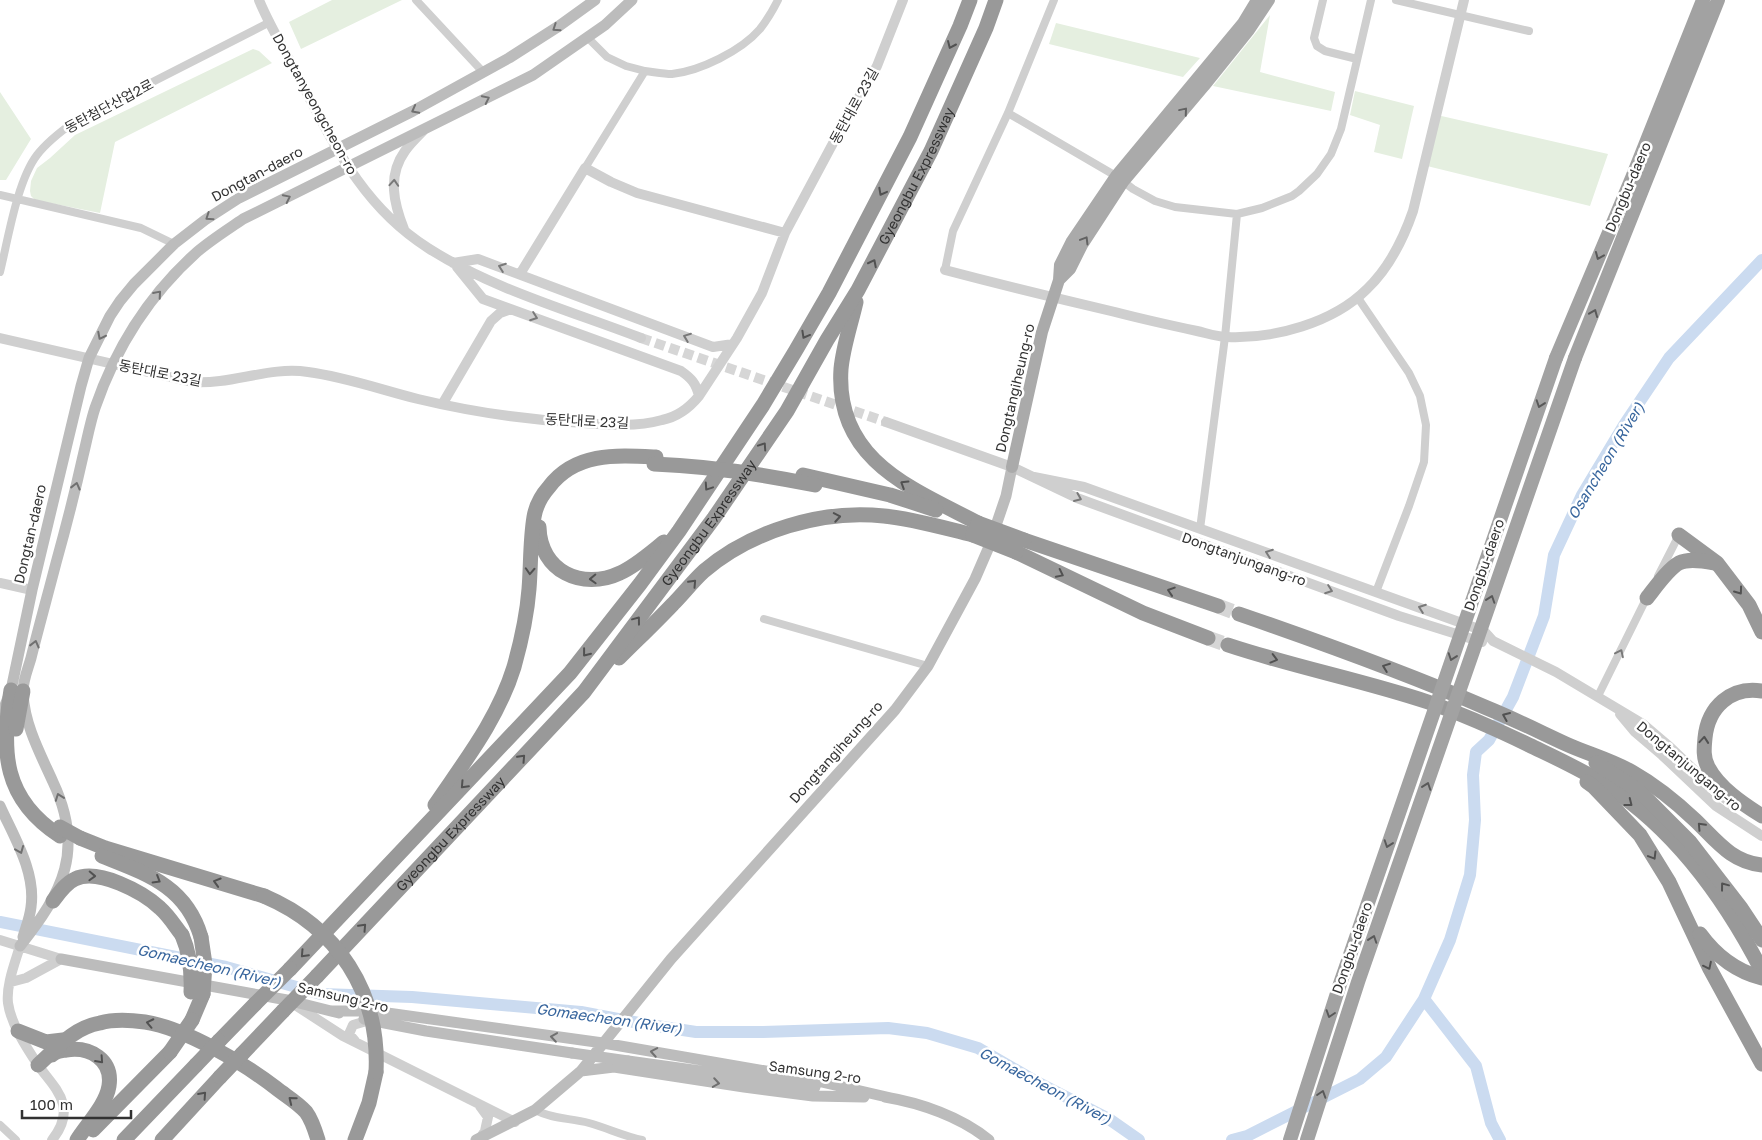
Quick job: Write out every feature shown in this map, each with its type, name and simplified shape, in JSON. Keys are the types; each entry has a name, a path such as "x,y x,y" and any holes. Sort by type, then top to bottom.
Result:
{"highway":[{"name":"Gyeongbu Expressway","path":"124,1140 290,969 570,672 680,531 763,405 829,292 910,137 970,0"},
{"name":"Gyeongbu Expressway","path":"285,1005 317,976 584,692 714,518 787,411 858,290 931,151 986,28 996,0"},
{"path":"1632,178 1639,138 1693,0"},
{"name":"Dongbu-daero","path":"1290,1140 1340,984 1556,358 1632,178 1703,0"},
{"name":"Dongbu-daero","path":"1307,1140 1358,982 1575,358 1718,0"},
{"path":"1634,213 1660,162 1727,0"},
{"path":"858,290 842,367 842,399 849,422 866,452 890,474 976,529"},
{"path":"410,842 482,735 502,701 513,669 524,625 529,591 534,516 539,499 561,474 574,465 590,458 610,455 752,472 815,485 976,529"},
{"path":"680,531 638,563 619,574 597,580 582,579 568,575 554,566 544,552 539,537 539,524 543,508 551,493 578,473 594,467 655,460 754,466 890,494 1020,546 1218,606"},
{"path":"584,692 703,572 736,548 757,536 811,521 846,515 884,516 976,529"},
{"path":"1679,535 1717,563 1749,605 1762,632"},
{"path":"1020,546 1143,612 1208,638"},
{"path":"1647,598 1666,575 1680,562 1697,560 1717,563"},
{"path":"1239,614 1431,684 1567,744 1639,791 1690,842 1741,908 1762,940"},
{"path":"1228,645 1428,702 1479,722 1569,763 1611,789 1661,830 1688,858 1734,920 1761,964"},
{"path":"17,690 6,737 6,754 12,778 19,795 29,810 48,829 60,832 161,882 176,894 188,908 197,924 205,964 188,1019 168,1051 83,1140"},
{"path":"1762,691 1741,691 1723,699 1715,708 1706,727 1704,751 1708,766 1719,783 1762,816"},
{"path":"1567,744 1606,758 1633,772 1667,795 1712,838 1737,858 1750,864 1762,865"},
{"path":"1542,751 1594,787 1640,835 1669,882 1710,970 1762,1064"},
{"path":"80,843 105,848 264,896 291,909 318,929 346,961 358,980 370,1013 376,1045 376,1072 369,1103 355,1140"},
{"path":"50,905 70,881 85,875 106,878 154,903 170,918 182,935 190,958 197,993"},
{"path":"1681,906 1709,947 1732,967 1762,978"},
{"path":"1741,908 1761,964"},
{"path":"162,1140 285,1005"},
{"path":"38,1065 63,1040 94,1024 121,1020 146,1022 184,1034 246,1067 297,1103 306,1113 315,1129 318,1140"},
{"path":"18,1031 46,1042 63,1040"},
{"path":"38,1065 56,1052 77,1048 92,1052 107,1068 110,1080 108,1092 99,1109 77,1140"}],"main road":[{"name":"Dongtan-daero","path":"17,690 32,590 89,358 110,316 134,284 174,244 205,220 239,198 413,111 518,53 595,0"},
{"path":"1,712 17,690 63,538 94,409 131,328 145,310 197,252 243,219 533,74 588,38 632,0"},
{"name":"Dongtangiheung-ro","path":"479,1139 535,1110 581,1071 677,952 895,710 928,666 975,579 988,549 1006,496 1042,332 1059,280 1070,269 1082,244 1120,179 1243,23 1257,0"},
{"name":"Dongtangiheung-ro","path":"1120,179 1210,79 1249,30 1268,0"},
{"path":"17,690 43,763 60,798 68,836 68,860 63,878 50,905 32,924 24,940"},
{"path":"0,806 22,852 31,893 32,924"},
{"path":"32,906 38,911 50,905"},
{"name":"Samsung 2-ro","path":"61,959 285,1005 332,1011 426,1031 891,1098 932,1109 989,1140"},
{"path":"332,1011 373,1011 605,1040 800,1077 891,1098"},
{"path":"581,1071 614,1067 813,1096 891,1098"}],"street":[{"name":"Dongtanyeongcheon-ro","path":"259,0 336,149 361,186 389,217 427,248 488,281 641,338"},
{"path":"416,0 483,72"},
{"path":"588,38 607,58 645,72 671,74 696,68 742,46 759,30 778,0"},
{"name":"동탄대로 23길","path":"0,338 176,378 209,383 271,371 294,370 310,372 420,400 495,414 559,422 609,425 663,420 678,414 692,405 733,344 762,293 785,233 877,66 903,0"},
{"path":"1054,0 1008,113 953,231 945,270 1054,298 1225,337 1262,336 1297,328 1328,316 1358,298 1386,266 1406,230 1413,211 1464,0"},
{"path":"1323,0 1314,38 1317,46 1325,51 1357,59"},
{"path":"1008,113 1155,201 1175,207 1237,214 1262,208 1292,196 1317,174 1331,154 1341,129 1371,0"},
{"path":"1396,0 1529,31"},
{"name":"동탄첨단산업2로","path":"0,272 25,176 36,156 55,136 74,122 270,22"},
{"path":"520,274 645,72"},
{"path":"404,230 396,209 392,183 404,152 423,130"},
{"path":"585,168 637,193 785,233"},
{"path":"0,196 141,228 174,244"},
{"path":"1200,528 1225,337 1237,214"},
{"path":"453,262 478,259 713,347 733,344"},
{"path":"453,262 489,308 491,321"},
{"path":"1358,298 1409,373 1420,396 1426,424 1424,462 1410,506 1376,592"},
{"path":"483,299 681,370 697,386 699,396"},
{"path":"443,403 491,321 500,313 511,309"},
{"path":"886,422 1012,467"},
{"name":"Dongtanjungang-ro","path":"1012,467 1077,498 1390,612 1448,630 1483,636 1534,660 1643,724 1670,746 1719,794 1762,822"},
{"path":"1034,477 1084,487 1200,528 1376,592 1483,636"},
{"path":"1598,696 1679,535"},
{"path":"0,583 32,590"},
{"path":"764,619 928,666"},
{"name":"Dongtanjungang-ro","path":"1617,709 1635,732 1662,754 1716,806 1762,836"},
{"name":"Samsung 2-ro","path":"0,940 24,940 61,959"},
{"path":"24,940 8,991 8,1005 18,1031 38,1065 54,1087 63,1105 62,1122 52,1140"},
{"path":"11,982 26,978 61,959"},
{"path":"285,1005 358,1044 515,1122"},
{"path":"358,1044 351,1038 350,1029 353,1025 370,1020"},
{"path":"478,1103 488,1117 485,1132 479,1139"},
{"path":"535,1110 548,1116 589,1124 642,1140"},
{"path":"0,1125 16,1140"}],"green space":[{"path":"332,0 402,0 301,49 289,22"},
{"path":"1270,15 1260,72 1335,92 1331,111 1213,86"},
{"path":"1056,23 1200,58 1183,77 1049,44"},
{"path":"253,49 259,51 272,63 115,142 100,213 35,200 31,196 31,181 37,168 75,135"},
{"path":"1355,91 1414,106 1402,159 1374,152 1380,125 1350,115"},
{"path":"0,92 31,139 6,180 0,180"},
{"path":"1437,115 1608,154 1590,206 1427,166"}],"waterway":[{"name":"Osancheon (River)","path":"1232,1140 1247,1136 1360,1079 1386,1057 1424,999 1450,940 1470,875 1475,820 1473,775 1476,752 1489,740 1513,697 1544,616 1554,555 1582,495 1624,425 1669,358 1762,260"},
{"name":"Gomaecheon (River)","path":"0,922 226,967 321,994 412,997 581,1012 696,1032 888,1028 927,1033 978,1048 1035,1081 1109,1119 1139,1140"},
{"path":"1424,999 1476,1066 1491,1123 1500,1140"}],"tunnel":[{"path":"641,338 886,422"},
{"path":"1218,606 1239,614"},
{"path":"1208,638 1228,645"}]}
